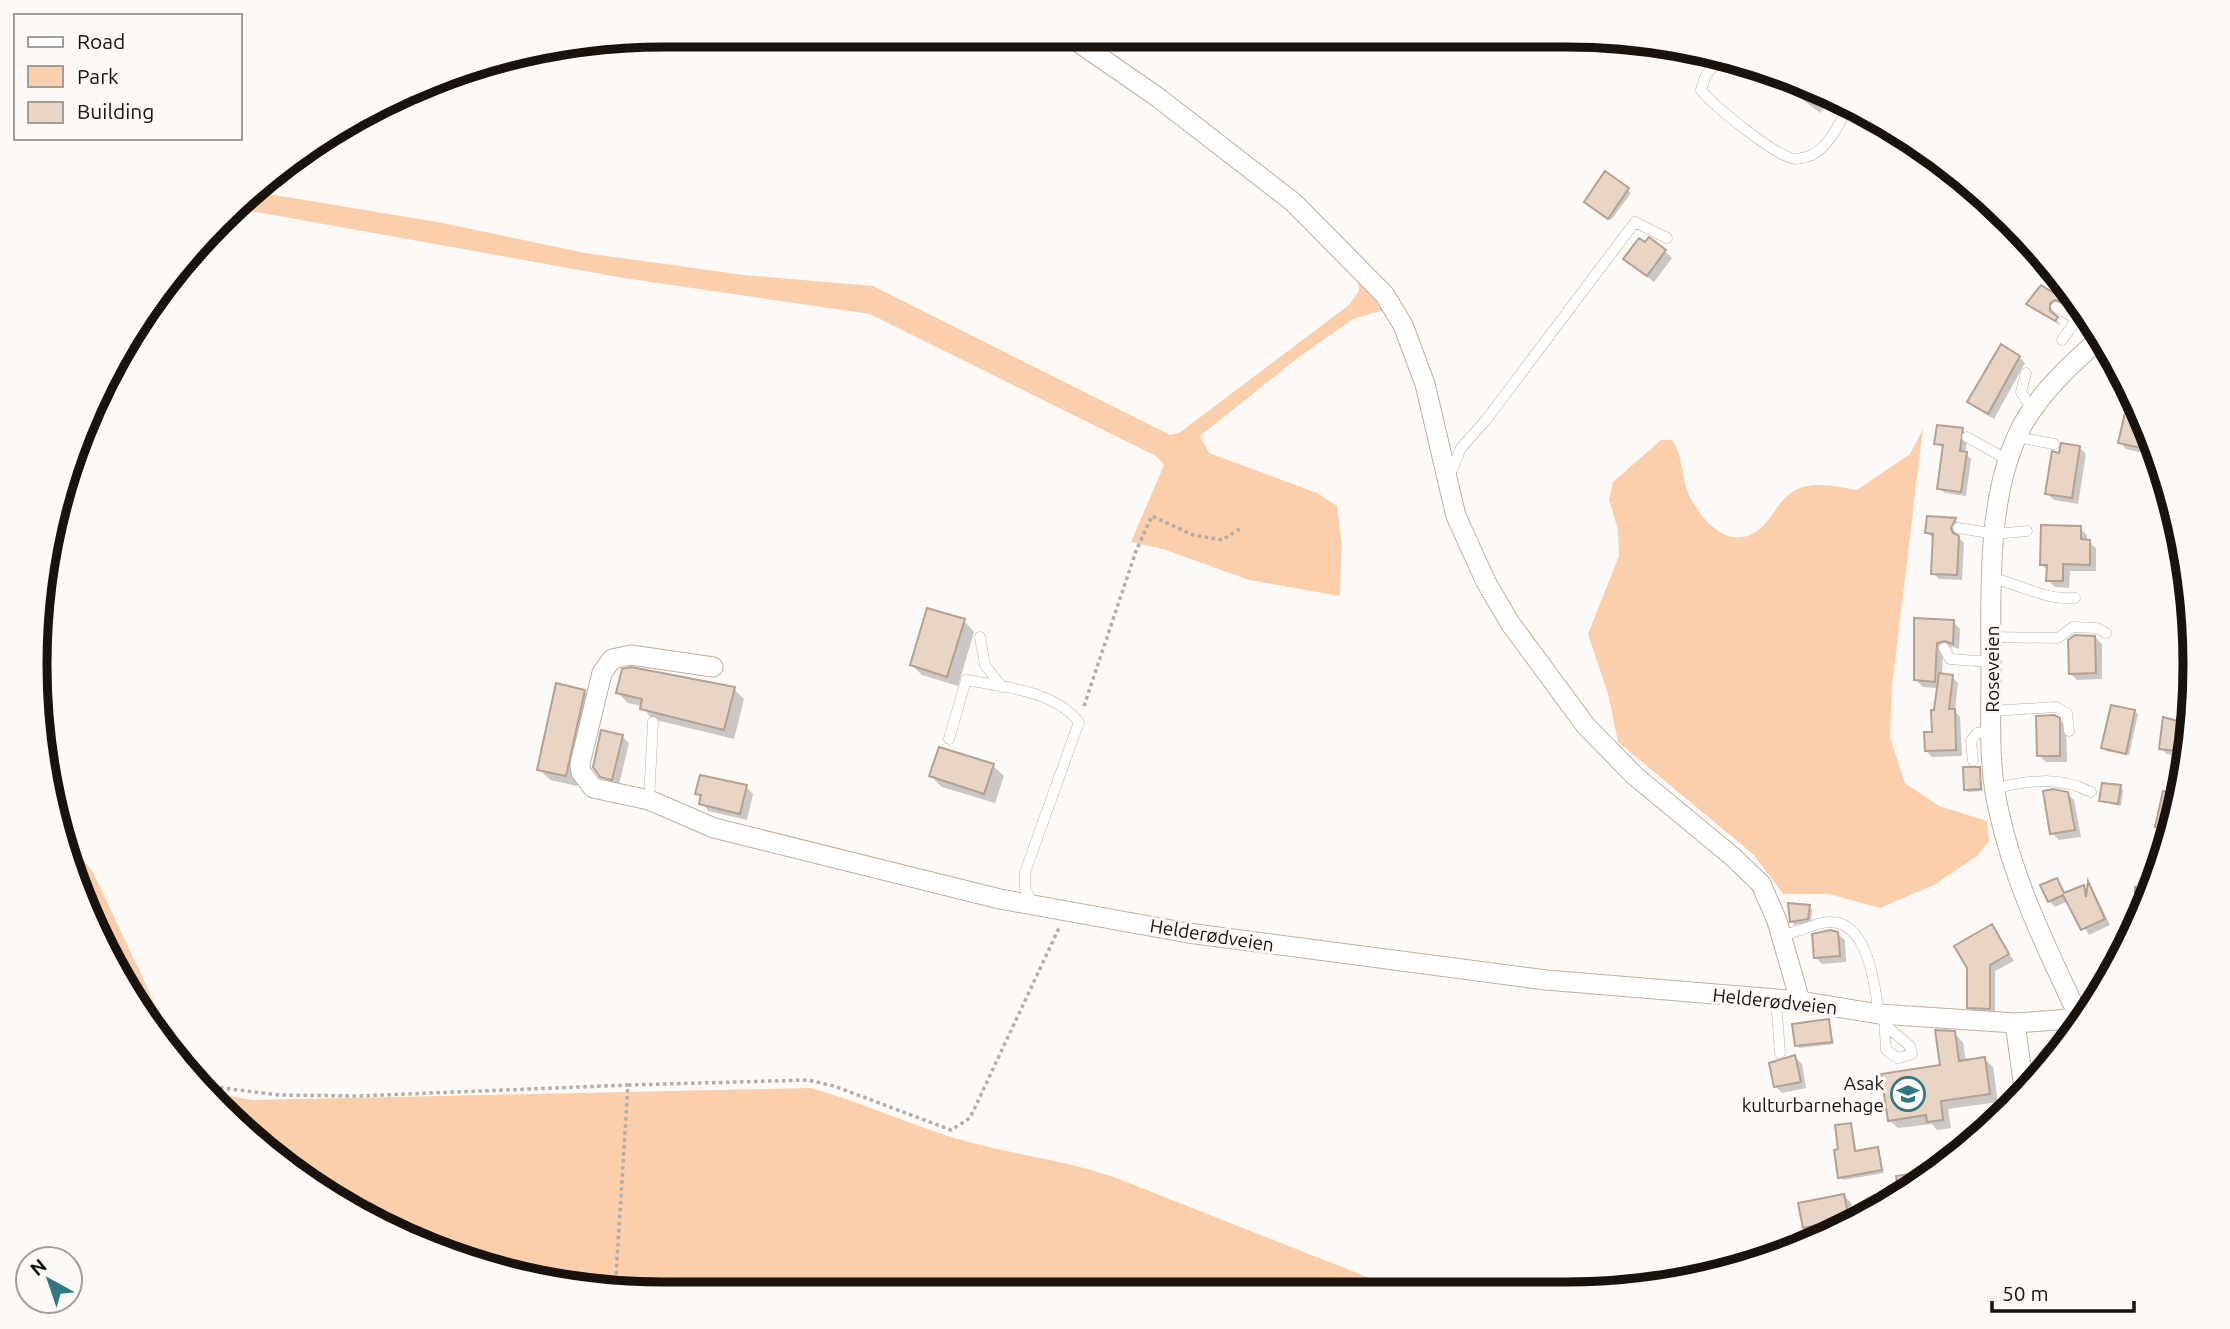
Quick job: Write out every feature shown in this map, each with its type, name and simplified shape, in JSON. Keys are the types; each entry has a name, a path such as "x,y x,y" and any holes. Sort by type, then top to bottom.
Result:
{"street":[{"path":"1085,47 1156,96 1293,202 1384,294 1403,326 1425,384 1446,484 1469,549 1486,582 1538,663 1586,726 1635,776 1733,857 1761,884 1782,939 1800,1001"},
{"name":"Roseveien","path":"2078,1008 2029,909 2013,865 1994,789 1991,732 1992,578 1999,500 2008,460 2017,437 2032,410 2093,345"},
{"name":"Helderødveien","path":"713,667 631,655 612,659 601,673 581,772 593,788 649,800 714,828 1033,906 1188,933 1546,980 1800,1001 1883,1018 2015,1023 2070,1019"},
{"path":"2015,1023 2023,1079"}],"lane":[{"path":"1714,66 1706,75 1701,90 1714,107 1796,159 1813,154 1829,140 1844,114"},
{"path":"1446,484 1461,448 1486,420 1635,222 1667,238"},
{"path":"2056,307 2077,319"},
{"path":"2062,340 2077,319"},
{"path":"2026,373 2021,392 2032,410"},
{"path":"1967,436 2008,460"},
{"path":"2017,437 2054,444"},
{"path":"1958,528 1996,534 2027,531"},
{"path":"1992,578 2017,583 2042,595 2075,598"},
{"path":"1992,637 2058,638 2073,627 2096,628 2106,633"},
{"path":"979,637 985,665 1002,687"},
{"path":"1944,648 1950,659 1991,662"},
{"path":"949,739 965,680 1053,700 1067,707 1079,722 1025,872 1025,888 1033,906"},
{"path":"1991,710 2056,707 2067,713 2069,731"},
{"path":"649,800 653,722"},
{"path":"1973,761 1971,741 1977,733 1991,732"},
{"path":"1994,789 2047,780 2074,784 2091,792"},
{"path":"1782,939 1796,929 1822,922 1833,920 1846,926 1856,934 1864,949 1883,1018"},
{"path":"1776,1000 1780,1053"}],"path":[{"path":"1079,722 1136,551 1152,516 1193,535 1222,540 1243,527"},
{"path":"215,1087 279,1095 358,1096 808,1080 834,1086 951,1130 958,1129 970,1118 1067,912"},
{"path":"616,1279 628,1085"}],"green space":[{"path":"266,194 443,223 585,253 744,275 873,286 1170,435 1179,433 1349,305 1359,291 1358,281 1384,310 1353,319 1299,357 1200,436 1209,453 1317,493 1337,506 1342,545 1340,596 1249,580 1163,549 1131,542 1164,465 1156,456 870,314 624,278 247,210"},
{"path":"1923,429 1892,686 1890,737 1905,783 1939,806 1987,821 1989,841 1977,856 1934,885 1880,908 1829,894 1783,894 1754,855 1618,742 1608,694 1588,634 1619,556 1618,530 1609,499 1613,482 1661,440 1672,440 1679,454 1687,490 1701,515 1726,535 1747,536 1767,522 1788,495 1801,488 1825,485 1857,490 1910,454"},
{"path":"76,851 93,872 166,1027 130,973 111,938"},
{"path":"811,1088 954,1138 1111,1176 1380,1282 664,1282 544,1270 505,1261 428,1235 356,1199 289,1154 222,1095 252,1100"}],"building":[{"path":"1605,171 1629,188 1608,219 1584,202"},
{"path":"1649,237 1666,250 1647,276 1623,259 1639,238 1645,242"},
{"path":"2041,285 2061,298 2066,304 2055,300 2050,303 2050,311 2058,317 2055,321 2026,304"},
{"path":"2001,344 2020,356 1988,414 1967,402"},
{"path":"2126,407 2144,448 2118,443"},
{"path":"1937,425 1963,428 1960,451 1967,452 1961,492 1937,489 1943,445 1934,444"},
{"path":"2061,443 2080,446 2072,498 2045,494 2052,451 2059,453"},
{"path":"1927,516 1956,518 1951,528 1953,533 1959,536 1957,575 1931,574 1933,534 1925,533"},
{"path":"2041,525 2081,526 2081,539 2090,540 2090,565 2063,564 2063,581 2046,581 2047,565 2040,565"},
{"path":"927,608 965,619 947,677 910,665"},
{"path":"1914,618 1954,620 1953,644 1945,641 1937,643 1935,682 1914,680"},
{"path":"2075,635 2095,636 2096,673 2069,674 2068,640"},
{"path":"631,667 735,687 724,730 640,709 642,699 616,693 622,669"},
{"path":"1939,673 1953,675 1949,709 1955,709 1956,750 1925,751 1924,732 1932,732 1931,710 1934,710"},
{"path":"556,683 585,690 566,776 537,770"},
{"path":"2111,705 2135,710 2126,754 2101,748"},
{"path":"2054,715 2060,718 2060,756 2037,756 2036,716"},
{"path":"2163,717 2179,721 2176,751 2159,749"},
{"path":"601,730 623,735 612,780 600,777 593,767"},
{"path":"939,747 994,764 984,794 929,776"},
{"path":"1963,767 1980,767 1981,789 1964,790"},
{"path":"700,775 747,785 740,814 699,804 701,795 695,794"},
{"path":"2102,783 2121,785 2118,804 2099,801"},
{"path":"2053,789 2068,792 2075,830 2050,834 2043,791"},
{"path":"2163,791 2169,792 2161,828 2155,827"},
{"path":"2057,878 2064,893 2084,885 2086,897 2088,881 2105,919 2081,930 2063,895 2048,902 2040,885"},
{"path":"2135,887 2141,887 2135,904"},
{"path":"1788,903 1810,905 1808,919 1790,922"},
{"path":"1992,924 2009,954 1990,965 1990,1009 1967,1008 1967,968 1954,946"},
{"path":"1830,930 1838,932 1840,956 1814,958 1812,934"},
{"path":"1829,1019 1832,1042 1795,1046 1792,1024"},
{"path":"1935,1030 1955,1031 1959,1061 1985,1057 1990,1094 1941,1101 1943,1120 1927,1122 1926,1115 1888,1121 1881,1074 1940,1065"},
{"path":"1795,1055 1801,1082 1774,1087 1769,1063"},
{"path":"1851,1123 1855,1151 1878,1147 1882,1170 1838,1178 1834,1150 1838,1149 1835,1125"},
{"path":"1915,1173 1897,1185 1896,1176"},
{"path":"1844,1194 1848,1213 1828,1223 1803,1228 1798,1203"}],"place":[{"name":"Asak kulturbarnehage","path":"1908,1094"}]}
